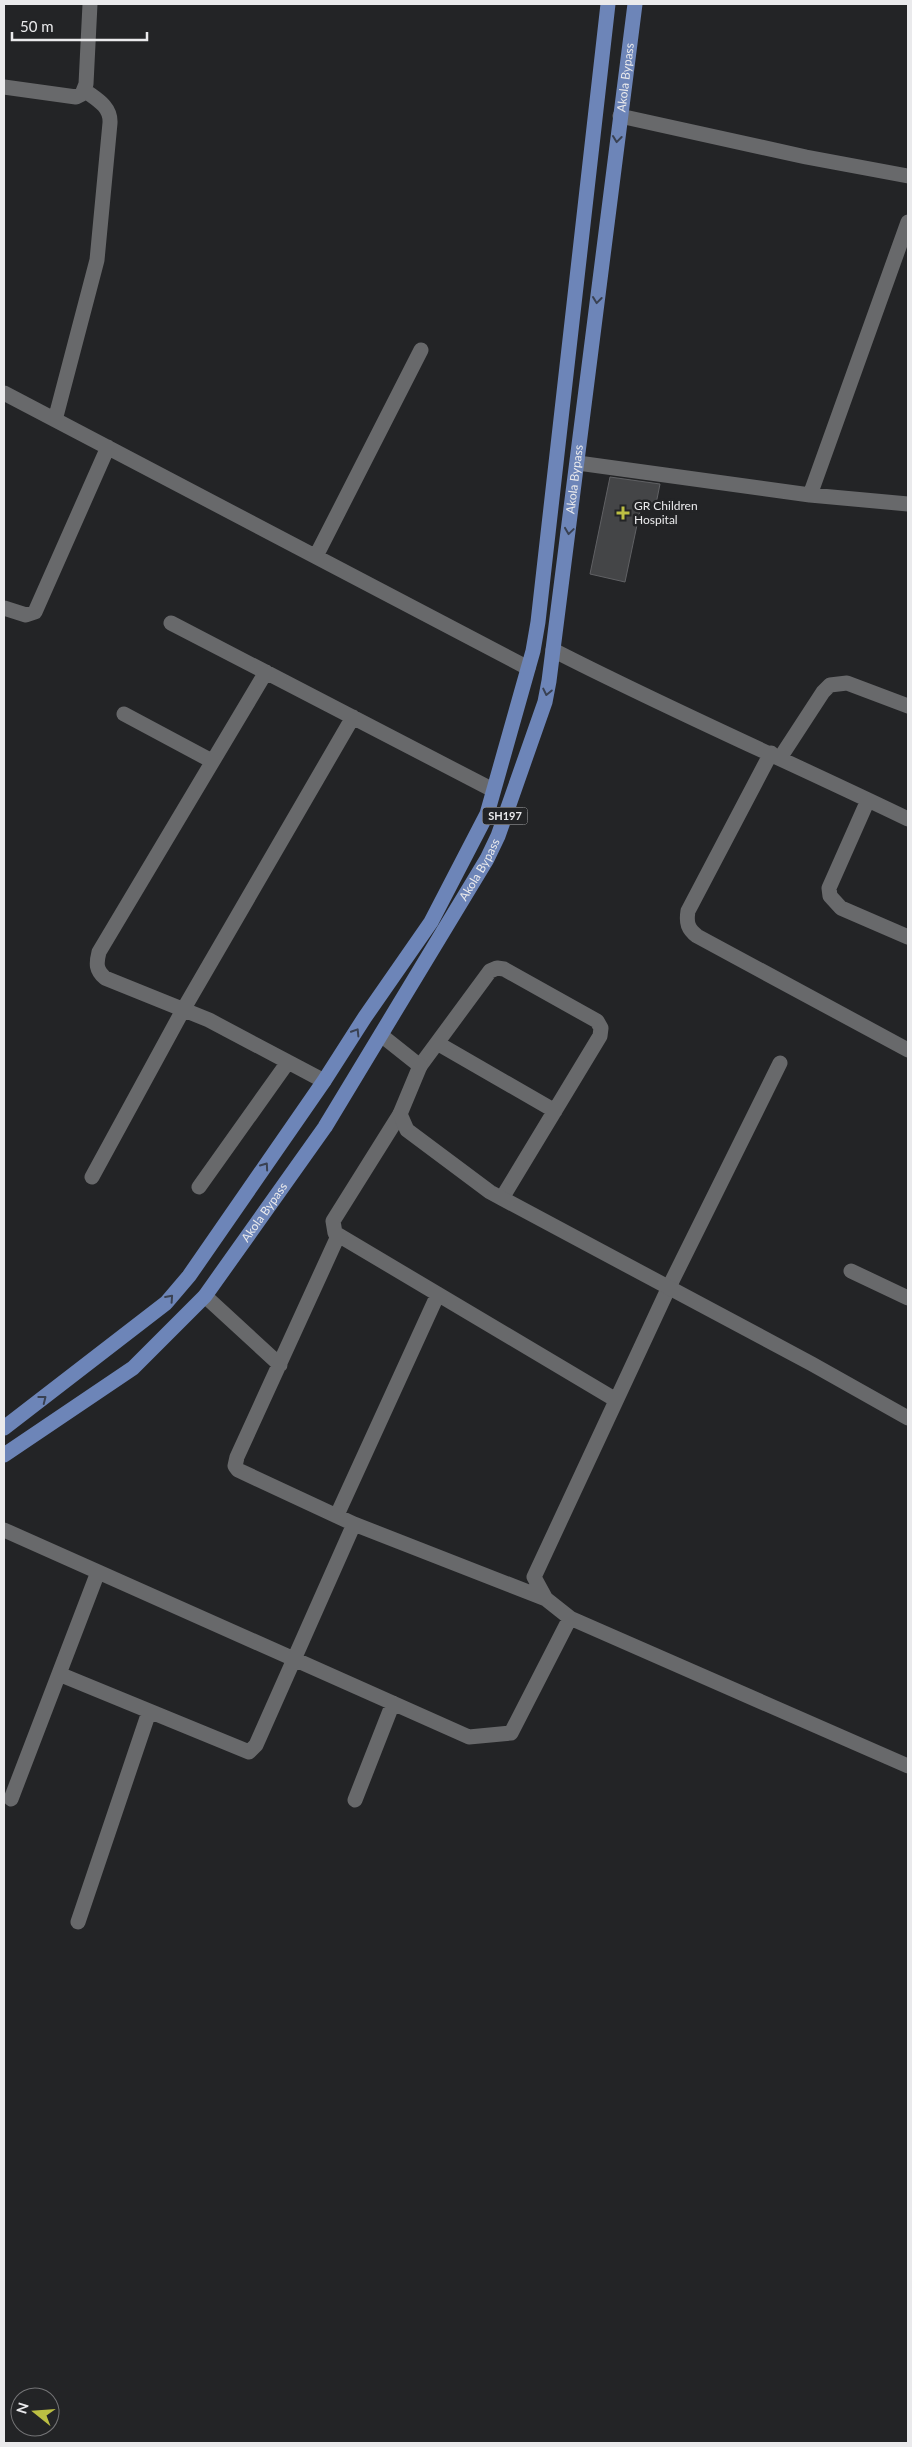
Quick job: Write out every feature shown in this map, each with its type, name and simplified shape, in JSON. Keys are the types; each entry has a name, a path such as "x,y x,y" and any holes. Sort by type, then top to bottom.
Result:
{"main road":[{"name":"Akola Bypass","path":"4,1428 166,1303 189,1276 324,1081 430,922 487,814 528,668 538,622 608,4"},
{"name":"Akola Bypass","path":"4,1455 132,1368 206,1296 325,1127 492,849 545,702 578,463 635,4"}],"street":[{"path":"4,87 76,97 82,94 84,90 90,4"},
{"path":"55,420 98,260 110,123 109,112 106,106 84,90"},
{"path":"620,116 806,157 908,176"},
{"path":"810,495 908,222"},
{"path":"316,556 421,350"},
{"path":"4,393 528,668"},
{"path":"4,608 26,615 31,615 37,609 108,448"},
{"path":"578,463 810,495 908,504"},
{"path":"171,623 493,790"},
{"path":"553,650 644,696 908,819"},
{"path":"266,672 99,952 96,963 99,972 105,978 209,1020 324,1081"},
{"path":"908,706 847,683 830,685 776,756 688,911 686,922 690,930 697,936 908,1050"},
{"path":"124,714 212,762"},
{"path":"92,1177 183,1010 353,717"},
{"path":"868,800 829,888 830,896 841,908 908,937"},
{"path":"502,1198 600,1036 601,1028 597,1022 504,969 497,968 490,971 420,1066 400,1114 333,1221 333,1228 338,1236 616,1400"},
{"path":"381,1035 420,1066"},
{"path":"437,1043 555,1110"},
{"path":"199,1187 288,1062"},
{"path":"546,1599 534,1577 669,1287 780,1063"},
{"path":"400,1114 407,1130 502,1198 812,1364 908,1418"},
{"path":"338,1236 237,1457 235,1466 238,1470 354,1524 546,1599 570,1618 908,1766"},
{"path":"851,1271 908,1298"},
{"path":"336,1515 438,1294"},
{"path":"206,1296 280,1365"},
{"path":"59,1674 250,1752 256,1745 354,1524"},
{"path":"4,1530 469,1737 512,1733 570,1618"},
{"path":"11,1799 98,1572"},
{"path":"355,1800 393,1703"},
{"path":"78,1922 149,1712"}],"building":[{"path":"610,477 660,484 655,509 641,506 625,582 590,574"}],"place":[{"name":"GR Children Hospital","path":"623,513"}]}
